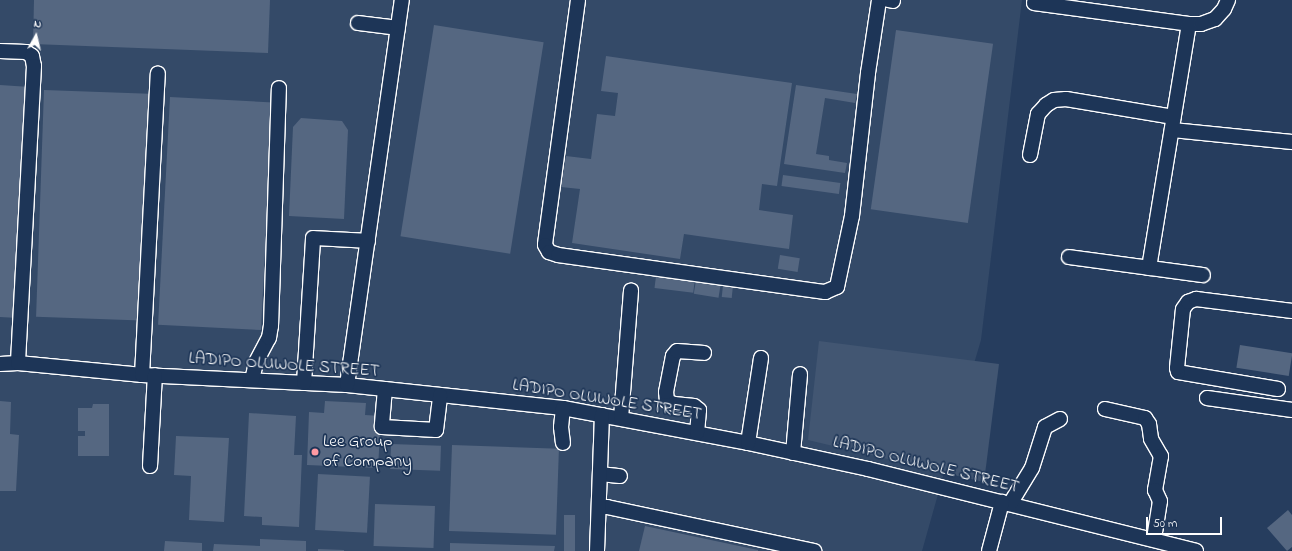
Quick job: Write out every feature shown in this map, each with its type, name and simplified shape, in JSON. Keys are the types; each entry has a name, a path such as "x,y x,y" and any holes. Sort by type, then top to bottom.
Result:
{"street":[{"path":"347,385 402,0"},
{"path":"578,0 545,245 549,252 558,255 825,292 837,287 852,216 868,73 879,0"},
{"path":"1034,3 1189,24 1201,24 1215,19 1224,9 1228,0"},
{"path":"358,23 398,28"},
{"path":"1149,268 1189,24"},
{"path":"0,51 26,52 32,56 34,66 18,364"},
{"path":"150,466 148,375 158,72"},
{"path":"252,380 256,362 269,338 271,326 279,88"},
{"path":"1030,155 1038,114 1046,105 1054,100 1066,99 1173,123 1292,142"},
{"path":"304,383 313,238 368,241"},
{"path":"1069,257 1203,275"},
{"path":"622,418 631,290"},
{"path":"1278,389 1178,372 1177,368 1183,309 1188,302 1196,299 1292,311"},
{"path":"697,433 699,410 694,406 674,404 667,401 666,392 673,356 677,351 704,353"},
{"path":"748,442 761,358"},
{"name":"LADIPO OLUWOLE STREET","path":"0,364 18,364 148,375 347,385 563,408 748,442 793,452 1006,503 1196,551"},
{"path":"793,452 800,374"},
{"path":"384,389 382,427 436,430 440,395"},
{"path":"1207,398 1292,410"},
{"path":"563,408 561,427 563,442"},
{"path":"1105,409 1145,418 1149,424 1151,439 1161,456 1155,490 1160,501 1154,540"},
{"path":"597,551 602,415"},
{"path":"989,551 1006,503 1032,468 1045,427 1060,419"},
{"path":"600,474 620,476"},
{"path":"599,507 607,507 814,551"}],"shaded area":[{"path":"0,0 1022,0 981,340 970,377 984,482 944,473 922,551 0,551"},
{"path":"819,341 999,364 984,482 808,440"}],"building":[{"path":"34,0 270,0 268,53 33,44"},
{"path":"434,25 544,42 510,254 401,236"},
{"path":"896,30 993,44 968,223 871,209"},
{"path":"606,56 792,83 777,186 762,184 759,210 793,215 789,249 684,234 680,259 572,243 580,189 561,187 566,156 591,159 597,114 615,116 618,93 601,91"},
{"path":"0,85 30,87 18,318 0,317"},
{"path":"796,85 857,94 855,103 825,98 816,154 829,156 829,160 847,163 845,173 784,164"},
{"path":"44,90 149,94 141,321 36,317"},
{"path":"170,97 273,102 261,330 158,325"},
{"path":"301,118 342,121 348,130 344,219 289,216 293,127"},
{"path":"783,175 840,183 839,194 781,186"},
{"path":"780,255 800,258 798,272 778,269"},
{"path":"656,276 695,281 693,293 655,288"},
{"path":"696,280 721,284 719,298 694,294"},
{"path":"723,285 733,286 732,298 722,297"},
{"path":"1240,345 1292,353 1289,376 1236,368"},
{"path":"0,401 11,402 10,434 19,435 16,491 0,491"},
{"path":"325,401 366,403 365,415 381,416 378,468 307,465 309,412 324,413"},
{"path":"93,404 109,404 109,456 78,456 78,436 85,436 85,431 78,431 78,408 92,408"},
{"path":"249,413 296,416 294,455 302,455 299,527 262,525 262,517 244,516"},
{"path":"176,436 229,438 224,522 189,520 191,476 174,475"},
{"path":"391,444 441,446 440,471 390,469"},
{"path":"452,445 559,449 556,535 449,531"},
{"path":"318,474 370,477 367,533 315,530"},
{"path":"375,504 435,506 433,548 374,546"},
{"path":"1288,510 1292,515 1292,547 1287,551 1267,528"},
{"path":"564,515 575,515 575,551 564,551"},
{"path":"645,526 758,550 758,551 639,551"},
{"path":"260,539 306,541 306,551 213,551 214,544 260,546"},
{"path":"165,541 202,543 202,551 164,551"},
{"path":"450,543 555,546 554,551 450,551"},
{"path":"318,549 344,550 344,551 318,551"}],"place":[{"name":"Lee Group of Company","path":"315,452"}]}
